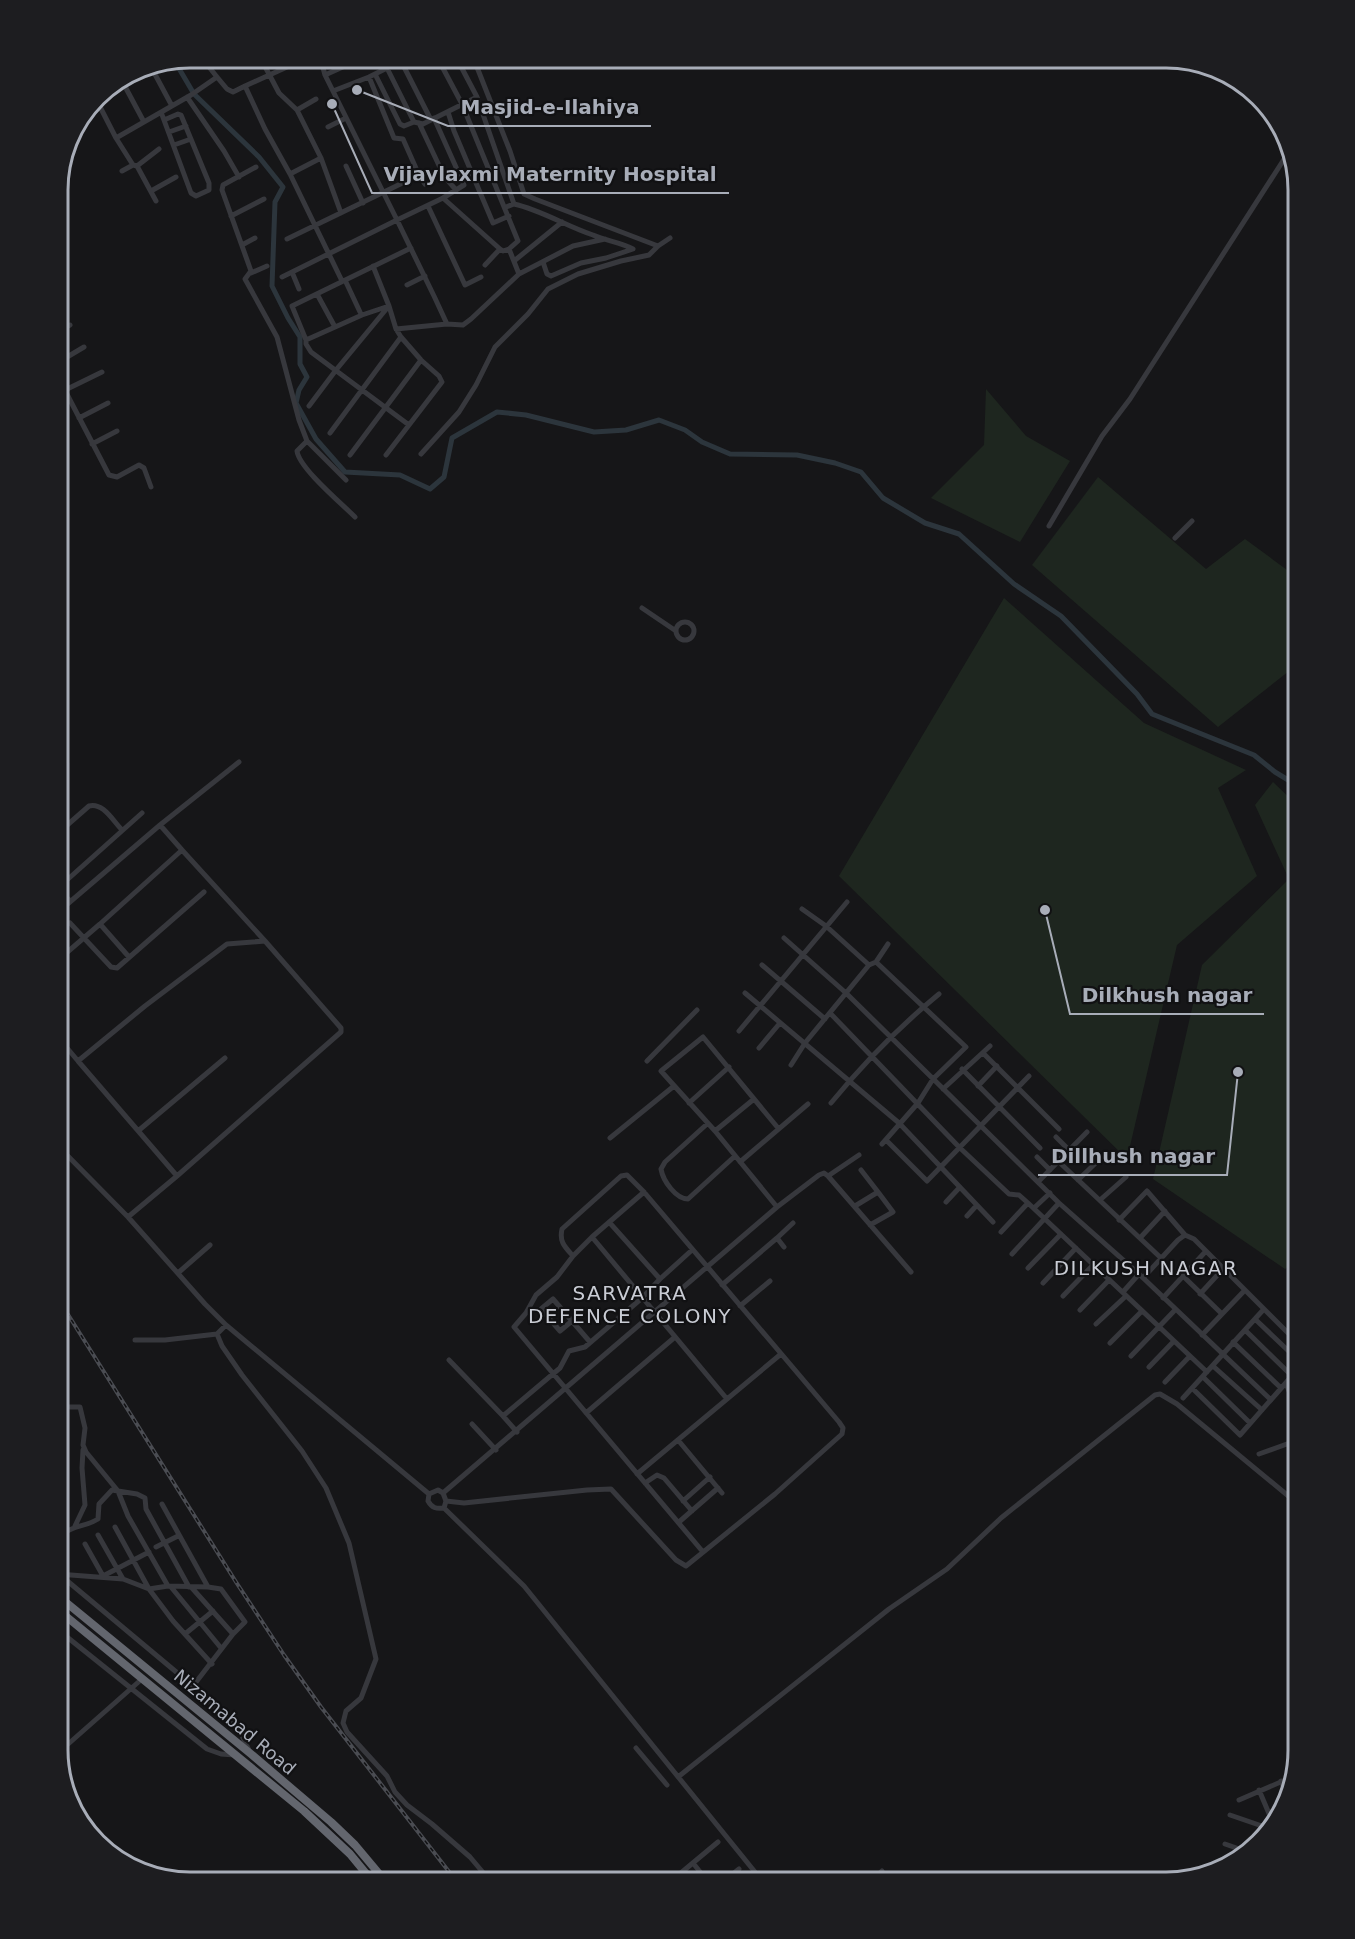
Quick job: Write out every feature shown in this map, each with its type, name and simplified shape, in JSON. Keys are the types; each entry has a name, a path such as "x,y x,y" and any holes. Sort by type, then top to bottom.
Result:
{"highway":[{"name":"Nizamabad Road","path":"68,1604 251,1754 299,1801 364,1871"},
{"name":"Nizamabad Road","path":"68,1618 236,1755 355,1845 377,1871"}],"street":[{"path":"210,68 227,89 233,92 282,68"},
{"path":"265,68 279,93 297,110 321,158 341,213"},
{"path":"323,68 447,324"},
{"path":"325,75 341,68"},
{"path":"282,277 428,206 464,185 433,119 405,68"},
{"path":"443,198 500,249 504,251 509,249 518,241 462,104 444,68"},
{"path":"462,68 477,98 514,204"},
{"path":"477,68 510,151 524,194 658,246"},
{"path":"333,92 387,69 444,176 456,190"},
{"path":"154,73 172,106"},
{"path":"372,75 400,124 404,126 417,122 423,123 477,98"},
{"path":"372,75 394,138 403,139 425,184"},
{"path":"116,138 217,77"},
{"path":"125,86 144,122"},
{"path":"245,86 328,254 360,312"},
{"path":"189,96 239,177"},
{"path":"297,110 316,99"},
{"path":"100,107 116,138 156,201"},
{"path":"161,112 191,193 196,196 209,190 210,187 181,115 178,114 164,120"},
{"path":"448,112 493,223 509,216"},
{"path":"328,127 346,118"},
{"path":"169,132 186,126"},
{"path":"174,145 191,139"},
{"path":"122,171 159,149"},
{"path":"290,174 321,158"},
{"path":"1049,526 1102,436 1130,399 1283,160"},
{"path":"346,166 363,203"},
{"path":"251,273 222,187 256,167"},
{"path":"287,239 419,175"},
{"path":"151,191 176,177"},
{"path":"231,216 264,199"},
{"path":"506,207 514,204 623,244 633,249 641,258"},
{"path":"428,206 465,285 481,277"},
{"path":"514,261 562,222"},
{"path":"242,245 255,238"},
{"path":"421,454 446,429 466,402 495,347 528,314 548,289 578,274 649,255 670,238"},
{"path":"396,329 447,324 463,325 519,274 578,244 597,243 605,239"},
{"path":"409,425 311,352 292,306 411,248"},
{"path":"485,265 500,249"},
{"path":"509,249 519,274"},
{"path":"543,262 547,274 551,276 581,263 633,249"},
{"path":"267,266 251,273 245,279 277,337 299,420 307,441 346,480"},
{"path":"373,266 396,329 442,382 386,455"},
{"path":"292,272 299,289"},
{"path":"407,285 425,276"},
{"path":"317,294 335,327"},
{"path":"306,340 362,315 389,306"},
{"path":"309,406 389,306"},
{"path":"330,433 401,337"},
{"path":"68,356 84,347"},
{"path":"350,455 421,360"},
{"path":"68,389 102,372"},
{"path":"68,396 109,475 117,477 139,465 144,468 152,487"},
{"path":"79,418 108,404"},
{"path":"92,444 117,431"},
{"path":"307,441 297,451 298,457 314,477 355,517"},
{"path":"1175,537 1192,521"},
{"path":"642,608 676,631"},
{"path":"68,899 70,901 239,762"},
{"path":"68,824 89,806 94,805 102,808 122,830"},
{"path":"68,878 142,813"},
{"path":"128,1216 341,1032 265,940 160,825"},
{"path":"68,952 182,850"},
{"path":"70,923 111,967 117,968 204,892"},
{"path":"738,1030 847,902"},
{"path":"802,909 826,926 869,965"},
{"path":"100,924 129,957"},
{"path":"784,938 846,993 1059,1203 1141,1276 1271,1400"},
{"path":"78,1061 145,1006 227,944 265,940"},
{"path":"791,1065 825,1019 869,965 876,962 888,944"},
{"path":"876,962 966,1047 933,1079 918,1103 884,1142 927,1181 1029,1076"},
{"path":"762,965 825,1019"},
{"path":"745,993 899,1123 993,1222"},
{"path":"831,1103 849,1081 922,1007 939,994"},
{"path":"647,1061 697,1010"},
{"path":"830,1013 959,1147 1006,1192 1019,1195 1034,1208 1190,1356 1250,1423"},
{"path":"759,1048 780,1023"},
{"path":"777,1208 715,1131 661,1071 703,1037 778,1128"},
{"path":"944,1089 990,1046"},
{"path":"68,1049 177,1176"},
{"path":"983,1053 1059,1129"},
{"path":"138,1131 225,1058"},
{"path":"978,1086 997,1066"},
{"path":"689,1103 729,1067"},
{"path":"963,1069 1040,1148"},
{"path":"610,1138 674,1086"},
{"path":"715,1131 754,1099"},
{"path":"740,1162 808,1104"},
{"path":"707,1124 665,1162 661,1169 664,1179 679,1196 688,1199 735,1156"},
{"path":"1038,1182 1087,1132"},
{"path":"1056,1137 1069,1150"},
{"path":"828,1176 859,1155"},
{"path":"1078,1180 1103,1156"},
{"path":"68,1157 128,1216 226,1325 429,1494"},
{"path":"1037,1157 1050,1170"},
{"path":"1059,1162 1161,1258"},
{"path":"861,1170 893,1212 870,1225"},
{"path":"443,1493 777,1208 819,1175 824,1173 828,1176 911,1272"},
{"path":"446,1501 464,1503 611,1489 682,1565 689,1565 775,1494 842,1434 843,1428 839,1422 633,1179 627,1175 624,1175 562,1229 560,1237 563,1245 573,1256"},
{"path":"1100,1200 1126,1177"},
{"path":"946,1202 960,1187"},
{"path":"1119,1220 1147,1191 1185,1235 1194,1239 1288,1333"},
{"path":"644,1192 573,1256 557,1277 536,1295 526,1313 514,1327 703,1552"},
{"path":"855,1206 878,1192"},
{"path":"1034,1208 1050,1193"},
{"path":"1001,1232 1028,1203"},
{"path":"1012,1254 1059,1203"},
{"path":"967,1216 977,1204"},
{"path":"1140,1239 1165,1211"},
{"path":"609,1222 660,1279"},
{"path":"722,1284 793,1223"},
{"path":"1028,1268 1061,1234"},
{"path":"1096,1324 1141,1276 1185,1235"},
{"path":"592,1237 727,1399"},
{"path":"777,1238 784,1246"},
{"path":"178,1273 210,1245"},
{"path":"1043,1283 1076,1248"},
{"path":"503,1416 563,1364 563,1359 569,1351 585,1347 642,1298 692,1250"},
{"path":"1163,1298 1206,1251"},
{"path":"1063,1296 1093,1265"},
{"path":"1200,1294 1223,1269"},
{"path":"1183,1276 1221,1314"},
{"path":"1080,1310 1110,1280"},
{"path":"740,1306 771,1281"},
{"path":"1202,1335 1245,1290"},
{"path":"572,1321 560,1331 541,1309 553,1299 572,1321 590,1342"},
{"path":"1183,1398 1264,1309"},
{"path":"1131,1356 1175,1310"},
{"path":"1110,1343 1142,1311"},
{"path":"1256,1320 1288,1350"},
{"path":"135,1340 165,1341 217,1334 226,1325"},
{"path":"1245,1330 1288,1372"},
{"path":"217,1334 222,1346 242,1375 302,1451 326,1488 349,1543 376,1659 361,1698 346,1711 343,1723 347,1732 387,1776 395,1792 407,1805 470,1857 482,1871"},
{"path":"586,1413 675,1337"},
{"path":"1149,1367 1174,1341"},
{"path":"1233,1342 1284,1386 1288,1393"},
{"path":"637,1474 782,1354"},
{"path":"1165,1382 1190,1356"},
{"path":"449,1360 517,1432"},
{"path":"1213,1366 1262,1410"},
{"path":"1192,1388 1240,1435 1288,1381"},
{"path":"678,1777 889,1609 946,1569 1002,1518 1155,1395 1160,1394 1177,1404 1288,1496"},
{"path":"68,1407 81,1407 85,1428 83,1445 85,1505 75,1526"},
{"path":"472,1424 496,1450"},
{"path":"678,1440 720,1490 678,1522"},
{"path":"1259,1454 1288,1444"},
{"path":"83,1445 86,1452 118,1491 128,1516 169,1587 221,1648"},
{"path":"645,1483 657,1475 660,1476 692,1511"},
{"path":"683,1501 710,1477"},
{"path":"68,1531 75,1526 92,1523 98,1519 99,1504 112,1490 137,1494 145,1498 146,1509 190,1587 233,1634"},
{"path":"429,1494 438,1490 443,1493 446,1501 444,1508"},
{"path":"429,1494 428,1501 431,1506 436,1509 444,1508"},
{"path":"162,1504 208,1587"},
{"path":"444,1508 524,1586 755,1872"},
{"path":"115,1527 149,1588 173,1622 212,1664"},
{"path":"98,1535 123,1579"},
{"path":"156,1546 178,1536"},
{"path":"85,1544 103,1576"},
{"path":"103,1576 149,1552"},
{"path":"68,1574 123,1579 149,1588 208,1587 221,1589 245,1622 221,1648 212,1664 193,1686"},
{"path":"68,1581 193,1686 240,1731 251,1754"},
{"path":"185,1634 213,1611"},
{"path":"68,1638 207,1749 221,1754 236,1755"},
{"path":"68,1744 143,1678"},
{"path":"636,1748 667,1785"},
{"path":"1239,1800 1281,1781"},
{"path":"1259,1790 1269,1814"},
{"path":"1230,1815 1261,1826"},
{"path":"683,1872 718,1842"},
{"path":"1225,1844 1237,1848"},
{"path":"693,1863 700,1872"},
{"path":"736,1872 739,1869"}],"shaded area":[{"path":"986,389 1026,436 1070,461 1020,542 931,498 984,445"},
{"path":"1098,477 1206,569 1245,539 1288,571 1288,672 1218,727 1032,565"},
{"path":"1004,598 1144,723 1246,770 1218,788 1257,876 1177,945 1127,1159 839,876"},
{"path":"1273,782 1288,796 1288,877 1255,805"},
{"path":"1288,880 1288,1267 1285,1269 1153,1179 1202,965"}],"waterway":[{"path":"179,68 194,94 259,157 283,187 275,202 272,286 300,337 300,364 307,377 299,390 296,403 316,439 345,472 400,475 430,489 444,477 452,438 497,412 526,415 594,432 626,430 659,420 685,430 702,442 730,454 797,455 835,463 861,472 883,498 925,523 959,534 1014,584 1061,616 1137,694 1152,714 1254,755 1288,780"}],"railway":[{"path":"68,1315 284,1655 321,1707 449,1871"}],"place":[{"name":"Masjid-e-Ilahiya","path":"357,90"},
{"name":"Vijaylaxmi Maternity Hospital","path":"332,104"},
{"name":"Dilkhush nagar","path":"1045,910"},
{"name":"Dillhush nagar","path":"1238,1072"}],"district":[{"name":"DILKUSH NAGAR","path":"1146,1268"},
{"name":"SARVATRA DEFENCE COLONY","path":"630,1304"}]}
